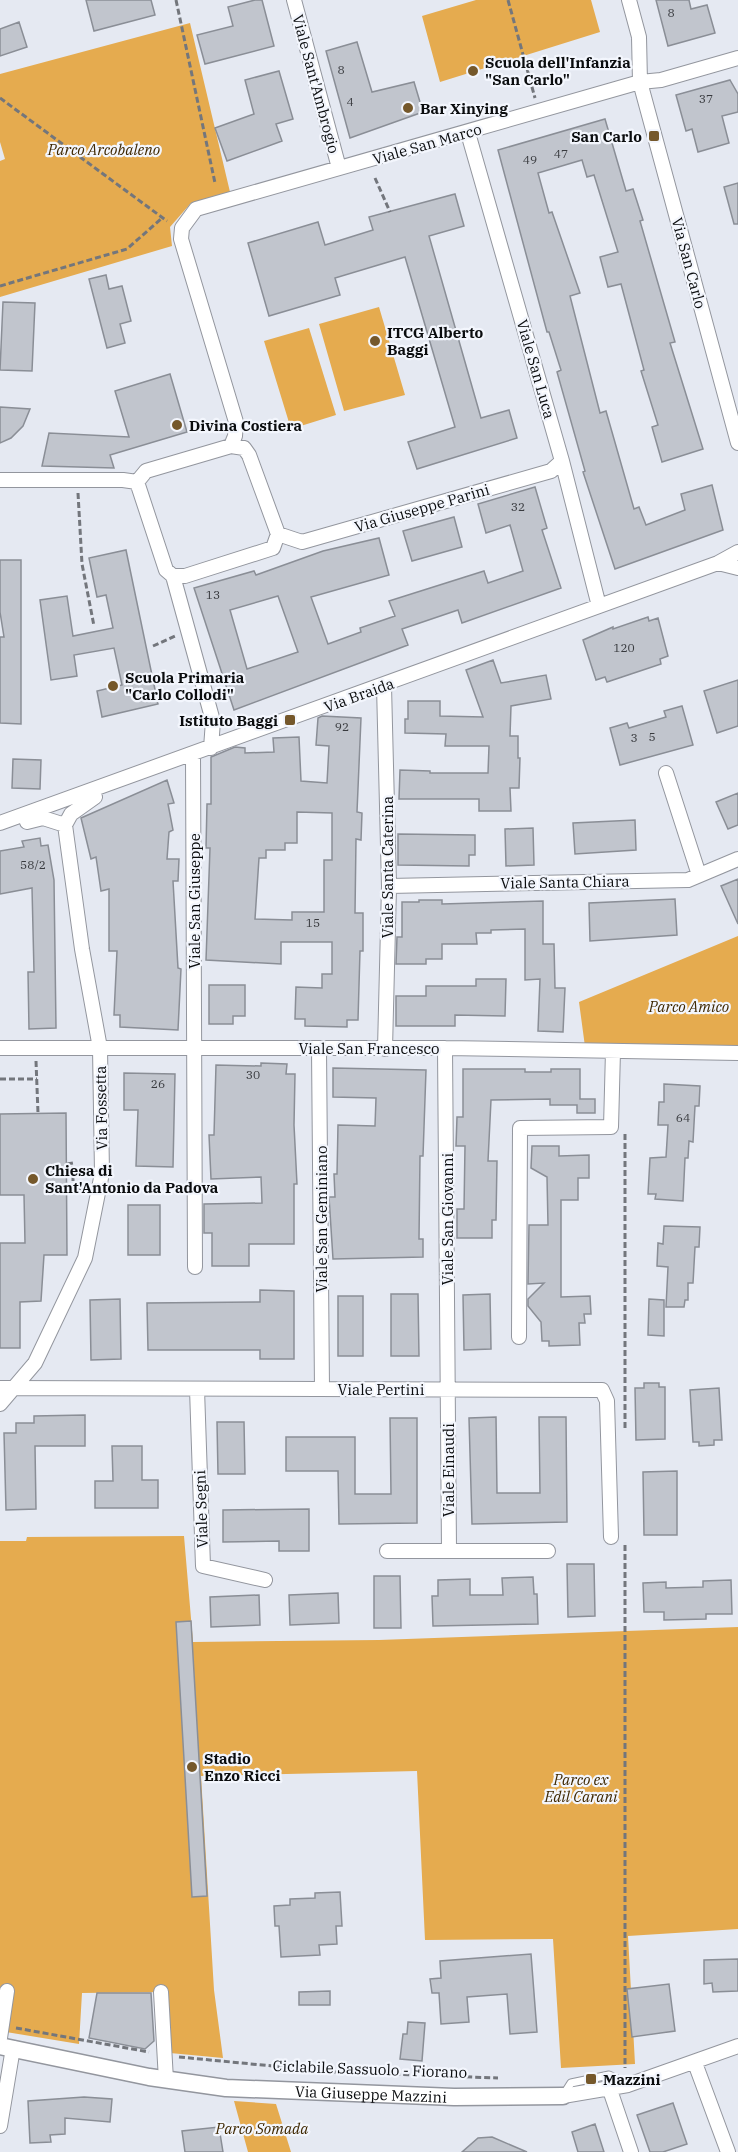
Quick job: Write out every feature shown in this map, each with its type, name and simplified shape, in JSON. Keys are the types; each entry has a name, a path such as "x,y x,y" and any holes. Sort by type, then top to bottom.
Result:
{"street":[{"name":"Viale Sant'Ambrogio","path":"294,0 339,168"},
{"name":"Via San Carlo","path":"629,0 639,37 640,82 738,443"},
{"name":"Viale San Marco","path":"231,446 235,436 236,422 181,239 182,228 188,217 204,207 640,82 661,80 738,58"},
{"name":"Viale San Luca","path":"468,133 562,461 599,606"},
{"path":"0,480 137,482 147,471 231,446 244,448 249,455 278,534 273,548 184,576 172,576"},
{"name":"Via Giuseppe Parini","path":"278,534 302,542 551,471 562,461"},
{"path":"137,482 166,570 172,576 188,631 213,721 212,748"},
{"name":"Via Braida","path":"1,822 384,686 718,563 738,552"},
{"path":"718,563 738,568"},
{"name":"Viale Santa Caterina","path":"384,686 389,886 386,1049"},
{"name":"Viale San Giuseppe","path":"193,755 195,1267"},
{"path":"666,773 699,875"},
{"path":"1,822 10,825 43,818 65,825 71,814 96,796 101,788"},
{"name":"Via Fossetta","path":"0,1404 6,1388 34,1363 86,1258 102,1173 100,1047 82,949 65,825"},
{"name":"Viale Santa Chiara","path":"389,886 688,880 738,859"},
{"name":"Viale San Francesco","path":"0,1048 445,1048 738,1053"},
{"name":"Viale San Giovanni","path":"445,1048 447,1389"},
{"name":"Viale San Geminiano","path":"319,1049 322,1389"},
{"path":"519,1337 520,1128 611,1127 613,1051"},
{"name":"Viale Pertini","path":"6,1388 602,1390 607,1401 618,1537"},
{"name":"Viale Segni","path":"197,1389 203,1566 265,1580"},
{"name":"Viale Einaudi","path":"447,1389 448,1550"},
{"path":"387,1551 548,1551"},
{"path":"0,2126 7,1991"},
{"path":"161,1992 166,2080"},
{"name":"Via Giuseppe Mazzini","path":"4,2039 166,2080 226,2088 454,2097 552,2098 610,2090 628,2085 738,2046"},
{"path":"695,2063 728,2152"},
{"path":"610,2090 631,2152"}],"lane":[{"path":"563,2096 571,2083 609,2075 628,2085"}],"path":[{"path":"176,0 215,183"},
{"path":"508,0 538,112"},
{"path":"0,98 166,221"},
{"path":"375,178 390,212"},
{"path":"0,286 127,249 162,218"},
{"path":"77,480 82,564 94,626"},
{"path":"153,646 188,631"},
{"path":"36,1047 38,1113"},
{"path":"0,1079 37,1079"},
{"path":"625,1134 625,1442"},
{"path":"67,1164 73,1163 73,1190 85,1190 85,1199 97,1199"},
{"path":"618,1537 625,2068"},
{"path":"4,2039 336,2072 502,2078"},
{"path":"614,2070 631,2069"},
{"path":"491,2084 503,2084"}],"green space":[{"name":"Scuola dell'Infanzia \"San Carlo\"","path":"476,0 591,0 600,32 440,82 422,16"},
{"name":"Parco Arcobaleno","path":"190,23 230,192 191,203 170,227 172,246 0,297 0,161 5,159 0,142 0,74"},
{"path":"379,307 405,395 344,411 319,324"},
{"path":"309,328 336,415 291,429 264,341"},
{"name":"Parco Amico","path":"738,936 738,1052 586,1054 579,1002"},
{"name":"Parco ex Edil Carani","path":"184,1536 193,1642 379,1640 738,1627 738,1929 628,1936 635,2064 561,2068 553,1939 425,1940 417,1771 201,1776 214,1990 223,2058 170,2053 166,1992 82,1993 79,2044 0,2031 0,1541 26,1541 27,1537"},
{"name":"Parco Somada","path":"234,2101 276,2104 291,2152 248,2152"}],"building":[{"path":"86,0 151,0 155,15 94,31"},
{"path":"262,0 274,46 205,64 197,35 233,26 228,7"},
{"path":"656,0 689,0 691,9 707,5 715,33 668,46"},
{"path":"19,22 27,47 0,56 0,29"},
{"path":"357,42 372,92 414,82 423,112 350,138 326,51"},
{"path":"279,71 293,119 276,124 282,141 227,161 215,128 254,114 245,80"},
{"path":"730,80 738,94 738,112 722,116 729,143 698,152 692,129 686,131 676,95"},
{"path":"605,119 626,191 633,189 643,220 640,221 675,342 670,343 703,449 662,462 652,427 658,425 641,371 644,370 621,284 608,287 600,257 618,252 594,175 587,177 582,160 538,173 549,213 552,212 580,293 570,296 600,413 606,411 634,509 639,507 646,525 685,510 681,494 712,485 723,530 615,569 583,472 585,471 557,372 561,370 549,332 547,332 498,150"},
{"path":"738,183 738,224 734,224 724,187"},
{"path":"455,194 464,226 429,236 481,418 509,410 517,438 417,469 408,442 455,427 405,257 335,278 340,295 269,316 248,243 318,222 325,245 373,230 369,217"},
{"path":"106,275 109,289 122,286 131,321 120,324 125,343 107,348 89,279"},
{"path":"3,302 35,303 32,371 0,370"},
{"path":"170,374 187,432 110,455 114,468 42,466 49,433 129,437 115,391"},
{"path":"0,407 30,409 23,426 11,438 0,443"},
{"path":"535,487 547,528 542,530 561,588 462,623 458,610 402,629 408,645 234,710 194,588 254,571 256,575 323,551 379,538 389,575 311,597 328,644 361,632 360,628 395,616 389,601 484,571 488,583 523,571 510,525 486,533 478,504","holes":["278,596 298,652 247,669 230,610"]},
{"path":"454,517 462,547 412,561 403,531"},
{"path":"126,550 158,704 102,717 97,691 122,685 114,648 74,655 77,676 51,680 40,600 67,596 73,636 113,628 106,595 97,597 89,558"},
{"path":"0,560 21,560 21,724 0,723 0,637 4,637 0,612"},
{"path":"648,617 649,621 658,618 668,656 660,659 661,664 607,682 605,677 596,680 583,640 613,627 613,629"},
{"path":"493,660 501,683 546,675 551,699 511,706 510,736 518,736 518,758 520,758 519,788 510,788 511,811 479,811 479,799 399,799 400,770 430,771 430,773 488,773 489,746 445,746 446,734 405,733 405,719 408,719 408,701 440,701 440,716 483,717 466,670"},
{"path":"738,680 738,726 717,733 704,691"},
{"path":"682,706 693,745 620,765 610,728 627,723 629,728 666,717 664,711"},
{"path":"322,716 361,718 357,812 362,813 361,840 356,839 355,913 363,913 363,951 360,951 358,1020 347,1020 347,1027 305,1026 305,1019 295,1019 296,987 322,988 322,974 332,974 332,942 281,942 281,964 206,960 210,848 206,848 207,804 211,804 211,757 235,747 245,748 245,753 274,752 273,738 299,737 301,781 327,783 329,746 316,745 318,718","holes":["297,812 332,813 332,860 324,860 324,912 292,912 292,920 255,919 259,858 266,858 266,850 285,850 285,843 297,843"]},
{"path":"13,759 41,760 40,789 12,788"},
{"path":"167,780 174,803 168,804 173,830 169,832 167,859 179,859 178,881 173,881 178,968 181,969 178,1030 120,1027 120,1015 114,1015 117,951 109,951 109,889 101,891 96,857 91,859 81,818"},
{"path":"738,793 738,825 728,829 716,802"},
{"path":"635,820 636,850 575,854 573,823"},
{"path":"533,828 534,865 506,866 505,829"},
{"path":"398,834 475,835 475,855 469,855 469,866 398,865"},
{"path":"40,838 41,846 48,845 54,880 56,1028 29,1029 28,972 34,972 32,888 0,894 0,851 24,847 22,841"},
{"path":"738,879 738,924 721,886"},
{"path":"675,899 677,935 590,941 589,903"},
{"path":"419,900 442,900 442,904 543,901 543,944 554,944 555,988 565,988 563,1032 538,1031 540,979 525,980 525,929 476,933 477,944 442,944 442,959 426,959 426,964 396,964 397,937 402,937 402,902 419,902"},
{"path":"476,979 506,979 505,1016 455,1015 455,1026 396,1026 396,996 426,996 426,986 476,986"},
{"path":"209,985 245,985 245,1016 233,1016 233,1024 209,1024"},
{"path":"261,1063 287,1064 286,1074 295,1074 294,1125 297,1184 294,1184 294,1244 249,1244 249,1266 212,1266 212,1233 204,1233 204,1204 262,1203 261,1177 211,1179 209,1135 214,1135 216,1065 261,1066"},
{"path":"333,1068 426,1070 423,1156 420,1156 419,1239 423,1239 423,1257 333,1259 329,1197 335,1197 334,1174 337,1174 338,1125 375,1126 376,1098 333,1097"},
{"path":"463,1069 525,1069 525,1072 551,1072 551,1069 580,1069 580,1099 595,1099 595,1113 577,1113 577,1105 550,1105 550,1099 491,1100 488,1161 497,1161 496,1220 492,1220 492,1238 457,1238 457,1209 464,1209 465,1146 456,1146 457,1117 463,1117"},
{"path":"124,1073 175,1074 173,1167 136,1166 138,1110 124,1110"},
{"path":"664,1084 700,1086 699,1106 695,1106 693,1142 689,1141 688,1158 685,1158 683,1201 655,1199 656,1194 648,1194 650,1158 666,1157 668,1125 658,1125 659,1102 664,1102"},
{"name":"Chiesa di Sant'Antonio da Padova","path":"66,1113 67,1255 44,1255 41,1301 20,1302 20,1348 0,1348 0,1243 25,1243 24,1195 0,1195 0,1114"},
{"path":"532,1146 559,1146 559,1156 589,1155 589,1178 578,1178 578,1200 561,1200 561,1297 590,1296 591,1314 584,1314 585,1323 579,1323 580,1345 549,1346 549,1341 542,1341 541,1322 528,1306 528,1299 544,1283 528,1284 529,1225 548,1225 547,1177 531,1168"},
{"path":"128,1205 160,1205 160,1255 128,1255"},
{"path":"664,1226 700,1227 699,1247 695,1247 693,1283 688,1283 688,1300 685,1300 684,1307 666,1307 668,1267 657,1266 658,1243 663,1244"},
{"path":"260,1290 294,1291 294,1359 260,1359 260,1350 148,1350 147,1303 260,1302"},
{"path":"391,1294 418,1294 419,1356 391,1356"},
{"path":"490,1294 491,1349 464,1350 463,1295"},
{"path":"338,1296 363,1296 363,1356 338,1356"},
{"path":"120,1299 121,1359 91,1360 90,1300"},
{"path":"649,1299 664,1300 664,1336 648,1335"},
{"path":"644,1383 659,1383 659,1387 665,1387 665,1439 636,1440 635,1388 644,1388"},
{"path":"719,1388 722,1440 714,1440 714,1445 699,1446 699,1442 693,1442 690,1390"},
{"path":"85,1415 85,1446 35,1446 36,1509 6,1510 4,1433 16,1433 16,1423 34,1423 34,1416"},
{"path":"496,1417 497,1493 540,1493 539,1417 566,1417 567,1522 472,1524 469,1418"},
{"path":"390,1418 417,1418 417,1523 339,1524 338,1471 286,1471 286,1437 355,1437 355,1494 391,1494"},
{"path":"217,1422 244,1422 245,1474 218,1474"},
{"path":"112,1446 142,1446 142,1480 158,1480 158,1508 95,1508 95,1481 113,1481"},
{"path":"677,1471 677,1535 644,1535 643,1472"},
{"path":"309,1509 309,1551 279,1551 279,1541 223,1542 223,1510"},
{"path":"567,1564 594,1564 595,1616 568,1617"},
{"path":"374,1576 400,1576 401,1628 374,1628"},
{"path":"533,1577 534,1594 537,1594 538,1624 433,1626 432,1596 438,1596 438,1580 470,1579 470,1595 503,1595 502,1578"},
{"path":"731,1580 732,1614 706,1614 706,1619 664,1620 664,1612 644,1612 643,1583 666,1582 666,1588 703,1587 703,1581"},
{"path":"338,1593 339,1623 290,1625 289,1595"},
{"path":"259,1595 260,1625 211,1627 210,1597"},
{"path":"191,1621 207,1896 192,1897 176,1622"},
{"path":"340,1892 342,1926 336,1926 337,1944 319,1945 320,1955 281,1957 279,1926 275,1926 274,1906 290,1905 290,1899 315,1898 315,1893"},
{"path":"531,1954 537,2032 510,2034 507,1994 467,1997 469,2022 441,2024 439,1993 432,1993 430,1979 441,1978 440,1961"},
{"path":"738,1959 738,1991 713,1992 712,1983 704,1984 704,1960"},
{"path":"669,1984 675,2031 632,2037 627,1989"},
{"path":"330,1991 330,2005 299,2005 299,1992"},
{"path":"97,1993 151,1993 154,2041 145,2049 89,2038"},
{"path":"408,2022 425,2023 422,2061 400,2059 403,2034 407,2034"},
{"path":"84,2097 112,2099 110,2122 65,2118 65,2134 50,2135 51,2142 30,2143 28,2101"},
{"path":"673,2103 687,2144 663,2152 650,2152 637,2115"},
{"path":"595,2124 604,2152 578,2152 572,2132"},
{"path":"219,2127 223,2152 185,2152 182,2131"},
{"path":"492,2137 527,2152 462,2152 478,2138"}],"place":[{"name":"Scuola dell'Infanzia \"San Carlo\"","path":"473,71"},
{"name":"Bar Xinying","path":"408,108"},
{"name":"San Carlo","path":"654,136"},
{"name":"ITCG Alberto Baggi","path":"375,341"},
{"name":"Divina Costiera","path":"177,425"},
{"name":"Scuola Primaria \"Carlo Collodi\"","path":"113,686"},
{"name":"Istituto Baggi","path":"290,720"},
{"name":"Chiesa di Sant'Antonio da Padova","path":"33,1179"},
{"name":"Stadio Enzo Ricci","path":"192,1767"},
{"name":"Mazzini","path":"591,2079"}]}
